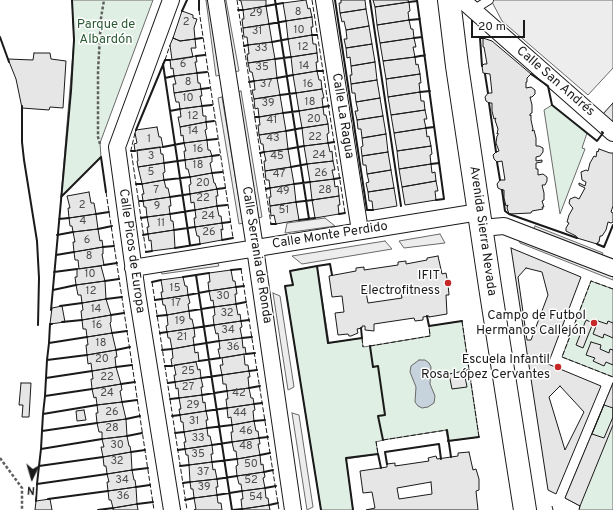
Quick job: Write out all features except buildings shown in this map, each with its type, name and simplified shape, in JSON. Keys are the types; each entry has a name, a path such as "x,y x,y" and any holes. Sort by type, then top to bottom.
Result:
{"main road":[{"name":"Avenida Sierra Nevada","path":"449,0 457,66 525,510"}],"street":[{"name":"Calle Picos de Europa","path":"171,0 117,147 133,268 172,510"},
{"name":"Calle Serrania de Ronda","path":"216,0 255,248 293,510"},
{"name":"Calle La Ragua","path":"324,0 360,231"},
{"name":"Calle San Andrés","path":"467,5 613,133"},
{"name":"Calle Monte Perdido","path":"133,268 360,231 480,220 504,226 612,265"}],"lane":[{"path":"467,5 489,0"}],"path":[{"path":"104,0 98,50 98,137 100,144 104,149"},
{"path":"0,458 22,488 22,510"}],"green space":[{"name":"Parque de Albardón","path":"72,0 153,0 100,143 101,157 61,197 74,40"},
{"path":"552,105 587,133 582,148 585,149 560,214 544,110"},
{"path":"317,266 329,343 362,338 363,347 370,346 430,336 429,326 462,321 479,437 448,441 446,430 383,440 376,442 378,454 346,459 353,510 321,510 285,286 293,285 290,271"},
{"name":"Campo de Futbol Hermanos Callejón","path":"591,281 613,289 613,377 562,357"},
{"path":"613,383 613,510 579,510 580,506 565,498"}],"shaded area":[{"path":"206,0 211,0 221,75 216,76"},
{"path":"221,0 226,0 239,71 233,72"},
{"path":"491,0 613,0 613,68 588,95 502,21"},
{"path":"241,91 262,217 258,218 237,92"},
{"path":"222,97 243,223 239,224 218,98"},
{"path":"325,218 335,226 285,233 287,223"},
{"path":"535,226 603,253 601,258 533,231"},
{"path":"440,234 445,243 404,248 399,241"},
{"path":"518,238 613,274 613,280 520,243"},
{"path":"385,241 392,249 302,264 292,256"},
{"path":"218,263 219,266 162,274 161,271"},
{"path":"273,293 280,296 294,387 288,390"},
{"path":"419,360 425,360 431,367 430,384 435,396 434,403 428,407 422,408 415,402 416,387 410,372 411,366"},
{"path":"292,413 299,415 313,507 307,510"}],"fence":[{"path":"237,0 271,224"},
{"path":"312,0 345,213"},
{"path":"199,10 233,238"},
{"path":"165,60 170,45"},
{"path":"135,133 131,150 146,252"},
{"path":"106,192 154,510"},
{"path":"241,269 279,510"},
{"path":"613,289 591,281 562,357 613,377"},
{"path":"152,282 187,510"},
{"path":"462,321 479,437"},
{"path":"370,346 430,336 429,326"},
{"path":"362,338 363,347"},
{"path":"383,440 447,430"},
{"path":"376,441 378,454"},
{"path":"579,505 579,510"},
{"path":"552,506 553,510"}],"wall":[{"path":"51,310 71,91 74,40 72,0"},
{"path":"182,11 187,0"},
{"path":"199,0 199,10"},
{"path":"275,0 309,219"},
{"path":"335,0 367,210 373,210"},
{"path":"370,0 401,206"},
{"path":"417,0 444,199 436,200"},
{"path":"409,2 417,1"},
{"path":"266,6 283,3"},
{"path":"238,10 243,10"},
{"path":"409,20 420,19"},
{"path":"269,24 286,21"},
{"path":"312,35 317,35"},
{"path":"0,37 9,62"},
{"path":"414,38 422,37"},
{"path":"195,39 202,38"},
{"path":"482,66 480,38 483,38"},
{"path":"272,42 288,39"},
{"path":"244,46 248,45"},
{"path":"196,56 205,55"},
{"path":"415,57 425,55"},
{"path":"275,59 291,57"},
{"path":"136,130 165,60 170,60"},
{"path":"163,64 190,245"},
{"path":"317,71 323,71"},
{"path":"197,73 207,72"},
{"path":"485,74 488,93"},
{"path":"531,74 548,86 552,105 597,141 603,133 602,132"},
{"path":"277,78 293,75"},
{"path":"165,78 174,76"},
{"path":"249,82 254,81"},
{"path":"201,89 209,88"},
{"path":"420,92 430,91"},
{"path":"280,95 296,93"},
{"path":"489,103 496,152"},
{"path":"202,106 212,105"},
{"path":"22,106 22,142 37,241 39,278 38,325"},
{"path":"323,107 329,106"},
{"path":"170,111 180,109"},
{"path":"283,113 299,111"},
{"path":"206,122 214,121"},
{"path":"426,128 434,127"},
{"path":"286,131 302,128"},
{"path":"207,140 217,139"},
{"path":"328,143 334,142"},
{"path":"163,147 184,143"},
{"path":"288,149 304,146"},
{"path":"260,153 264,152"},
{"path":"212,156 219,155"},
{"path":"61,197 101,157 106,192"},
{"path":"164,163 185,160"},
{"path":"497,162 500,180"},
{"path":"431,164 439,163"},
{"path":"291,167 307,164"},
{"path":"212,173 222,172"},
{"path":"164,180 190,177"},
{"path":"334,179 340,178"},
{"path":"294,184 310,182"},
{"path":"136,184 142,184"},
{"path":"217,189 225,188"},
{"path":"266,189 270,188"},
{"path":"502,190 505,211 509,214 577,238"},
{"path":"170,197 190,194"},
{"path":"296,202 313,200"},
{"path":"217,206 227,205"},
{"path":"170,214 195,210"},
{"path":"96,214 109,212"},
{"path":"339,214 345,213"},
{"path":"141,218 147,217"},
{"path":"59,219 69,218"},
{"path":"299,220 315,218"},
{"path":"222,223 230,222"},
{"path":"271,224 276,224"},
{"path":"597,244 604,247 613,225"},
{"path":"98,229 112,226"},
{"path":"174,230 195,227"},
{"path":"57,235 73,232"},
{"path":"143,235 148,234"},
{"path":"222,240 233,238"},
{"path":"175,248 200,244"},
{"path":"103,247 114,246"},
{"path":"146,252 152,251"},
{"path":"56,255 74,252"},
{"path":"104,265 117,263"},
{"path":"332,275 330,264 317,266 328,343 362,338 361,328"},
{"path":"317,266 290,271 293,285 285,286 321,510"},
{"path":"54,272 77,269"},
{"path":"231,270 241,269"},
{"path":"183,277 209,273"},
{"path":"196,275 232,510"},
{"path":"105,281 119,279"},
{"path":"152,282 161,280"},
{"path":"53,290 76,285"},
{"path":"236,287 244,286"},
{"path":"188,295 209,291"},
{"path":"106,299 122,297"},
{"path":"155,300 162,299"},
{"path":"236,304 246,302"},
{"path":"60,306 82,303"},
{"path":"189,311 214,307"},
{"path":"111,315 124,313"},
{"path":"157,316 167,315"},
{"path":"427,316 429,326 462,321"},
{"path":"62,322 82,320"},
{"path":"241,321 249,320"},
{"path":"49,343 50,324 52,324"},
{"path":"194,328 214,325"},
{"path":"112,333 127,331"},
{"path":"160,333 167,332"},
{"path":"47,360 49,343 87,337"},
{"path":"242,338 252,337"},
{"path":"194,345 219,341"},
{"path":"370,346 373,367 378,366 385,415 378,416 383,440"},
{"path":"116,350 130,347"},
{"path":"162,350 172,349"},
{"path":"246,354 255,353"},
{"path":"46,378 47,360 87,355"},
{"path":"199,361 220,358"},
{"path":"116,367 132,365"},
{"path":"165,366 172,366"},
{"path":"249,371 257,370"},
{"path":"464,371 469,370"},
{"path":"45,396 46,378 92,371"},
{"path":"201,378 222,375"},
{"path":"121,384 135,382"},
{"path":"168,383 175,382"},
{"path":"249,388 260,386"},
{"path":"43,414 45,396 92,389"},
{"path":"202,395 227,391"},
{"path":"170,399 179,398"},
{"path":"122,402 137,400"},
{"path":"254,404 262,403"},
{"path":"42,431 43,414 97,405"},
{"path":"206,411 227,408"},
{"path":"172,416 180,415"},
{"path":"126,419 140,416"},
{"path":"254,421 265,420"},
{"path":"41,449 42,431 97,423"},
{"path":"207,428 232,425"},
{"path":"447,430 451,457"},
{"path":"175,433 184,432"},
{"path":"127,436 142,433"},
{"path":"259,438 268,437"},
{"path":"448,441 479,437"},
{"path":"39,466 41,449 102,439"},
{"path":"212,445 232,442"},
{"path":"387,464 385,452 439,444 441,459"},
{"path":"178,450 185,449"},
{"path":"131,452 145,450"},
{"path":"260,455 270,453"},
{"path":"353,510 346,458 378,454 381,468"},
{"path":"37,484 39,466 103,457"},
{"path":"212,462 237,459"},
{"path":"180,466 189,465"},
{"path":"132,470 148,468"},
{"path":"264,472 273,470"},
{"path":"36,501 37,484 107,474"},
{"path":"217,479 237,476"},
{"path":"183,483 190,482"},
{"path":"136,487 150,485"},
{"path":"265,488 276,486"},
{"path":"48,499 108,491"},
{"path":"217,495 242,491"},
{"path":"185,500 194,498"},
{"path":"137,504 153,502"},
{"path":"269,505 278,503"},
{"path":"98,510 113,508"},
{"path":"233,510 242,509"}],"place":[{"name":"IFIT Electrofitness","path":"448,283"},
{"name":"Campo de Futbol Hermanos Callejón","path":"594,323"},
{"name":"Escuela Infantil Rosa López Cervantes","path":"558,367"}]}
